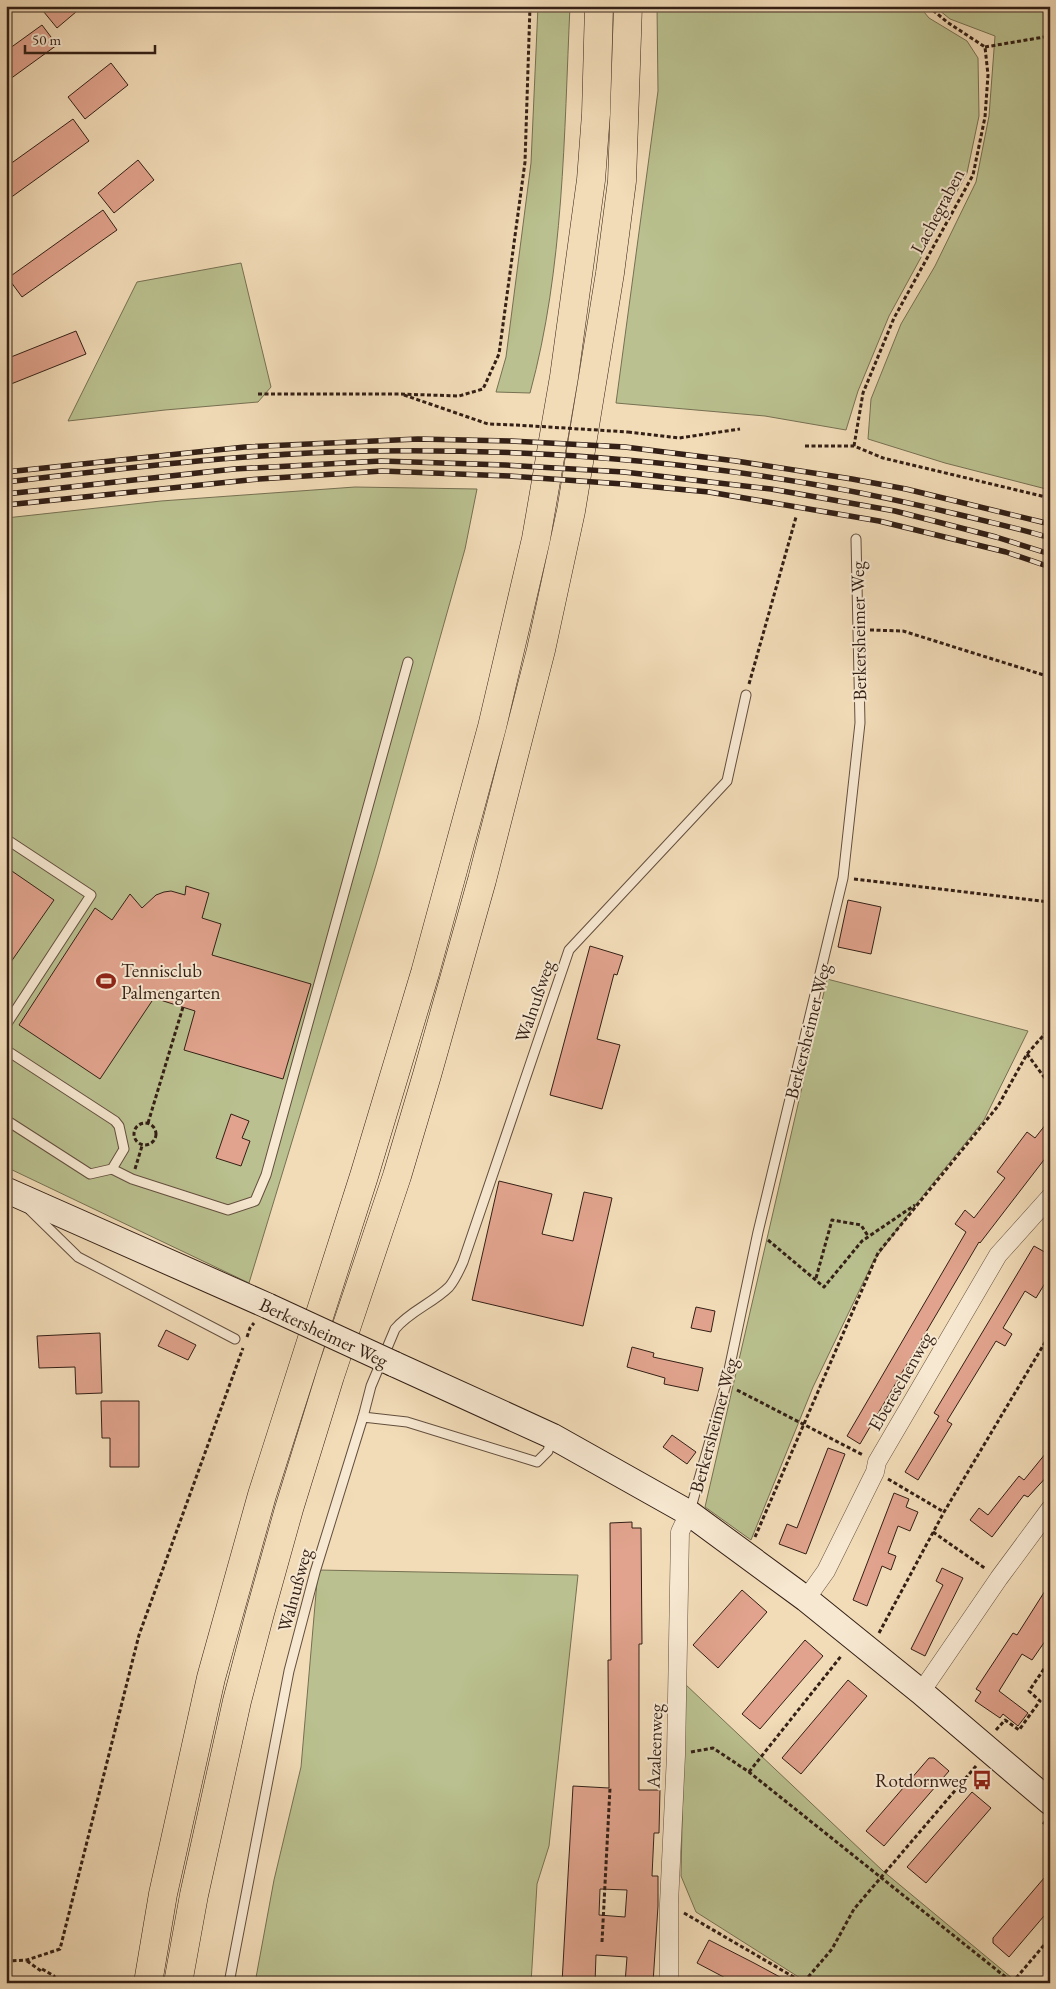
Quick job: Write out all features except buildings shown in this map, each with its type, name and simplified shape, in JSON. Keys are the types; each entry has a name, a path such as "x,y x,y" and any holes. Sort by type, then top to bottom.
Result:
{"highway":[{"path":"148,1983 164,1894 211,1678 262,1495 364,1176 428,964 492,727 536,539 564,377 591,180 596,114 599,6"},
{"path":"178,1983 194,1895 235,1711 260,1613 324,1395 428,1075 482,880 543,641 571,511 596,366 616,227 624,152 628,6"}],"street":[{"name":"Berkersheimer Weg","path":"7,1197 263,1314 394,1364 552,1436 689,1513 744,1555 806,1598 921,1692 1046,1812"},
{"name":"Ebereschenweg","path":"806,1598 826,1571 876,1467 998,1255 1050,1197"},
{"path":"921,1692 999,1578 1050,1509"},
{"name":"Azaleenweg","path":"669,1983 669,1904 676,1755 680,1532 689,1513"}],"lane":[{"name":"Berkersheimer Weg","path":"689,1513 726,1384 758,1232 843,878 860,723 856,539"},
{"path":"6,1120 90,1174 112,1169 132,1179 228,1210 255,1202 266,1174 408,662"},
{"name":"Walnußweg","path":"229,1983 289,1671 315,1572 371,1386 389,1340 401,1322 438,1297 451,1285 463,1262 568,950 727,781 746,695"},
{"path":"6,839 91,895 6,1025"},
{"path":"6,1050 115,1121 119,1126 124,1149 112,1169"},
{"path":"7,1197 35,1215 78,1257 235,1339"},
{"path":"363,1417 407,1422 537,1462 548,1451 552,1436"}],"path":[{"path":"258,394 459,396 484,389 499,354 525,162 530,6"},
{"path":"928,6 948,22 986,47 1050,36"},
{"name":"Lachegraben","path":"854,446 863,393 894,318 973,175 985,117 988,75 986,47"},
{"path":"399,394 488,424 516,424 628,432 679,438 740,429"},
{"path":"805,446 854,446 883,458 1050,498"},
{"path":"746,695 796,517"},
{"path":"857,629 904,631 1050,677"},
{"path":"843,878 1050,902"},
{"path":"148,1123 183,1007"},
{"path":"744,1555 752,1544 878,1253 998,1106 1026,1054 1050,1028"},
{"path":"1026,1054 1050,1085"},
{"path":"148,1123 154,1127 156,1136 152,1144 142,1146 135,1141 133,1132 138,1124 148,1123"},
{"path":"132,1179 142,1146"},
{"path":"758,1232 816,1278 824,1287 862,1241 918,1203"},
{"path":"816,1278 832,1220 861,1225 868,1236"},
{"path":"247,1337 252,1324 263,1314"},
{"path":"876,1637 944,1512 1050,1334"},
{"path":"6,1960 27,1960 60,1948 139,1635 244,1347 235,1339"},
{"path":"726,1384 804,1424 876,1467 944,1512"},
{"path":"933,1532 999,1578"},
{"path":"835,1650 850,1661"},
{"path":"749,1772 842,1655"},
{"path":"993,1734 1004,1720 1019,1730 1040,1700 1029,1691 1050,1660"},
{"path":"676,1755 713,1748 749,1772 1012,1983 1050,1938"},
{"path":"968,1760 983,1773"},
{"path":"669,1904 804,1983 832,1949 854,1909 976,1766"},
{"path":"602,1942 610,1788"},
{"path":"1046,1812 1050,1828"},
{"path":"27,1960 41,1971 42,1969 54,1976 56,1983"}],"green space":[{"path":"538,6 570,6 564,152 556,250 550,298 530,393 496,392 506,357 531,163"},
{"path":"657,6 919,6 929,18 967,41 978,58 979,116 967,173 889,316 858,391 846,430 765,416 616,403 658,91"},
{"path":"934,6 1050,6 1050,490 945,463 868,439 871,399 901,324 935,266 976,182 989,116 995,36 950,19"},
{"path":"241,263 271,387 258,402 68,421 137,282"},
{"path":"355,487 477,489 465,549 376,865 249,1283 6,1167 6,518 161,501"},
{"path":"827,979 1028,1031 984,1120 916,1204 873,1262 813,1387 751,1540 705,1507"},
{"path":"318,1570 578,1575 549,1846 537,1884 531,1983 255,1983 274,1880 301,1767"},
{"path":"685,1684 883,1871 1018,1983 808,1983 696,1912 681,1876"}],"railway":[{"path":"6,472 245,447 418,439 511,441 625,447 736,461 906,489 1050,524"},
{"path":"6,482 188,462 324,452 443,451 517,453 663,464 809,483 952,513 1050,538"},
{"path":"6,494 234,469 381,461 505,465 624,472 771,489 895,511 996,537 1050,554"},
{"path":"6,505 259,479 382,471 509,476 709,492 879,521 1006,552 1050,567"}],"place":[{"name":"Tennisclub Palmengarten","path":"106,981"},
{"name":"Rotdornweg","path":"982,1780"}]}
